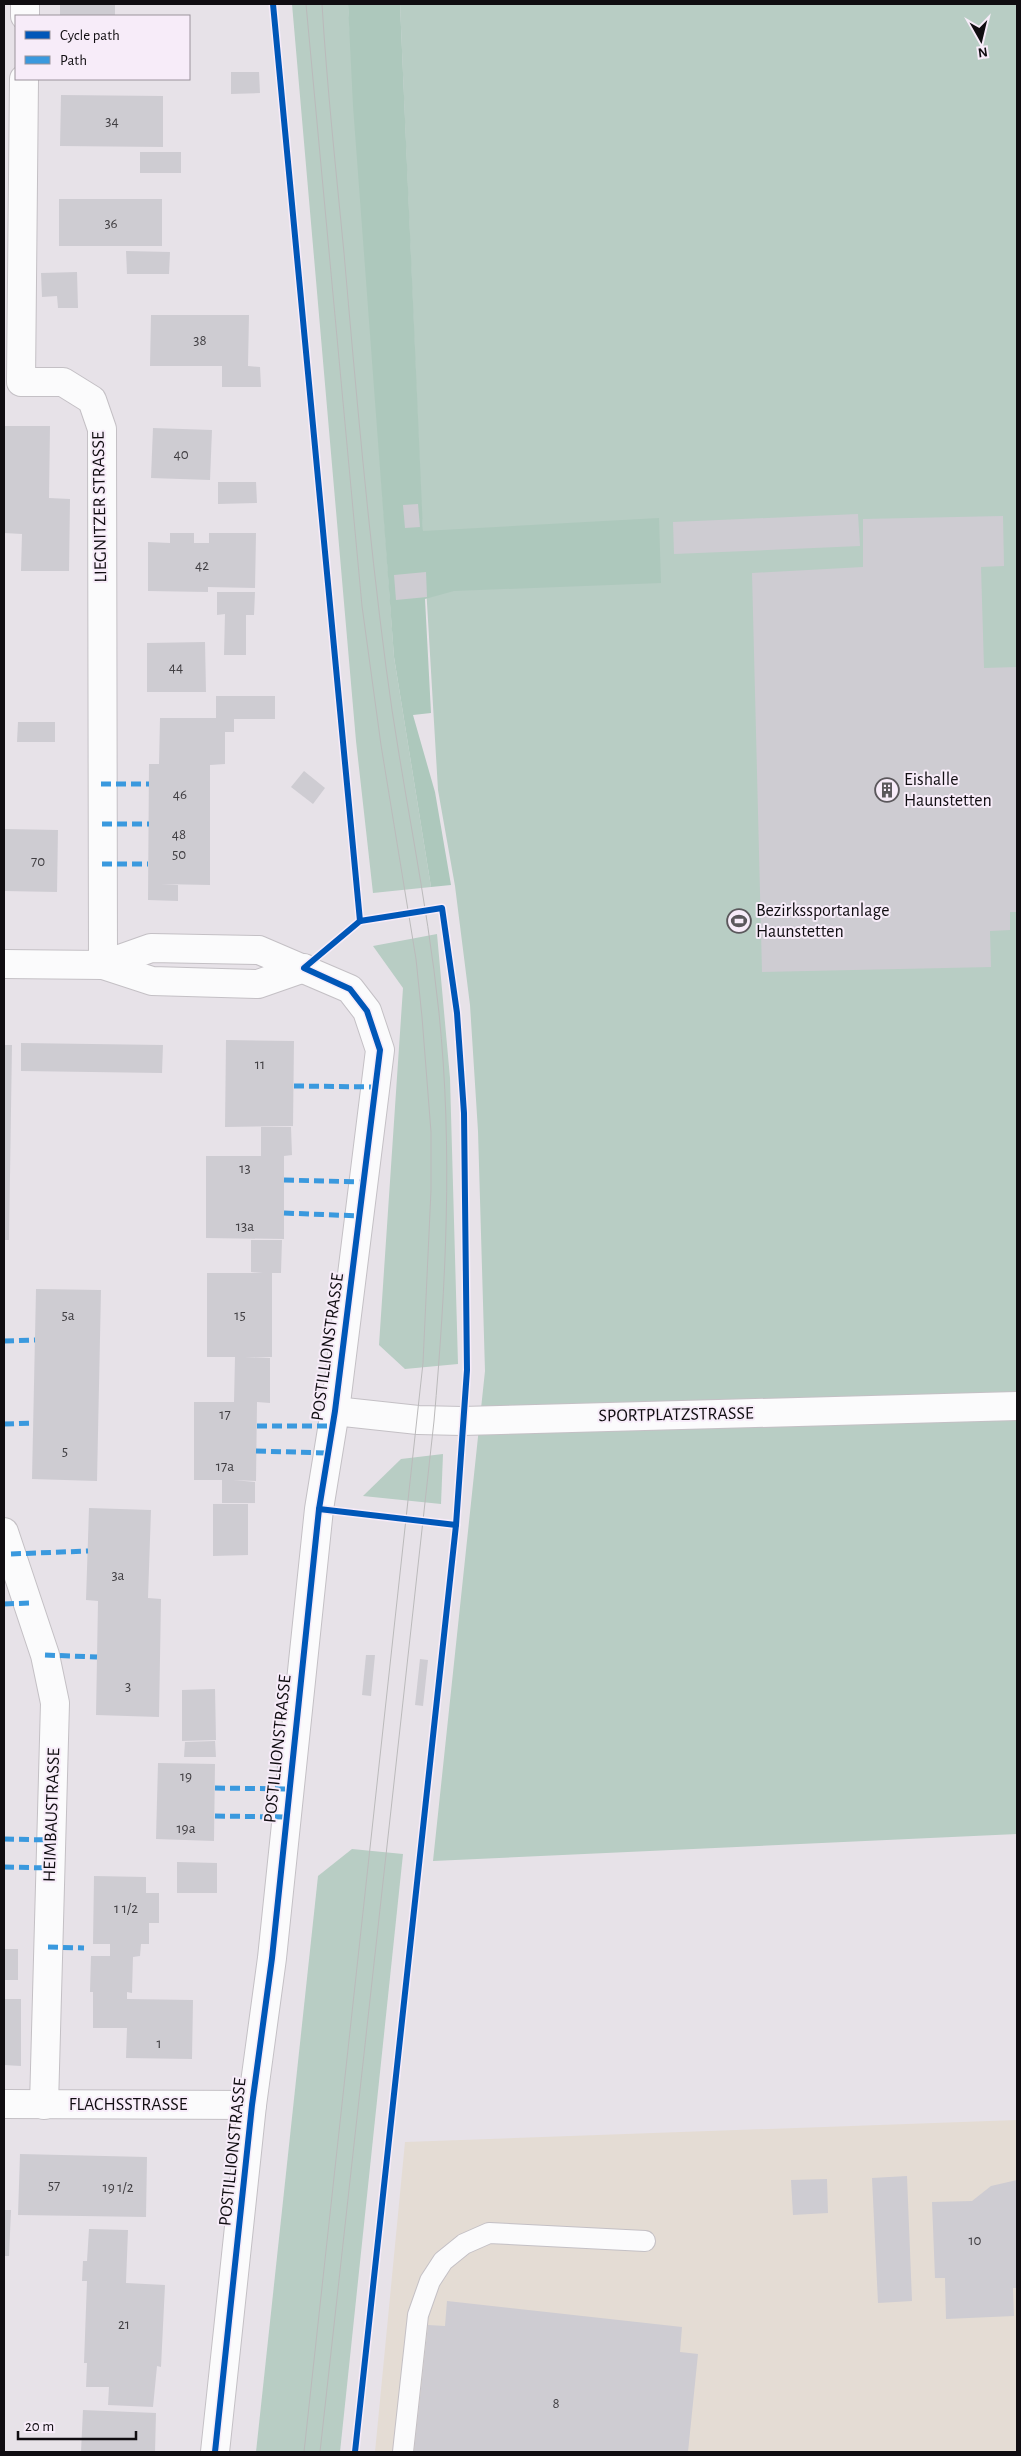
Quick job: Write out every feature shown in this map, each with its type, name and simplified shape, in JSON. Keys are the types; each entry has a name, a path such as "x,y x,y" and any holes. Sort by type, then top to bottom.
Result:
{"street":[{"name":"LIEGNITZER STRASSE","path":"24,80 12,382 63,382 92,400 102,429 103,965"},
{"path":"4,964 103,965"},
{"name":"POSTILLIONSTRASSE","path":"103,965 152,981 258,984 304,968 350,988 367,1011 380,1050 335,1412 319,1509 272,1958 252,2104 215,2452"},
{"name":"SPORTPLATZSTRASSE","path":"335,1412 462,1421 1017,1406"},
{"name":"HEIMBAUSTRASSE","path":"4,1532 45,1655 54,1703 44,2105"},
{"name":"FLACHSSTRASSE","path":"4,2104 252,2104"}],"lane":[{"path":"403,2452 418,2315 430,2281 443,2261 464,2244 489,2233 645,2241"}],"shaded area":[{"path":"1017,2120 1017,2452 375,2452 405,2142"}],"green space":[{"path":"292,4 348,4 394,657 431,887 373,893 356,741"},
{"path":"348,4 400,4 423,531 659,518 661,583 454,591 425,599 431,713 413,715 435,792 451,885 431,887 394,657 353,106"},
{"name":"Bezirkssportanlage Haunstetten","path":"400,4 1017,4 1017,1834 433,1861 485,1371 478,1131 470,1005 455,886 438,790 421,501"},
{"path":"437,934 450,1078 458,1364 405,1369 379,1345 403,988 373,946"},
{"path":"443,1454 441,1504 363,1496 401,1459"},
{"path":"352,1849 403,1854 340,2452 256,2452 318,1876"}],"building":[{"path":"60,4 115,4 115,15 60,15"},
{"path":"231,72 259,72 260,93 231,94"},
{"path":"61,95 163,96 163,147 60,146"},
{"path":"140,152 181,152 181,173 140,173"},
{"path":"59,199 162,199 162,246 59,246"},
{"path":"126,251 170,252 169,274 127,274"},
{"path":"77,272 78,308 58,308 57,296 42,297 41,273"},
{"path":"151,315 249,315 248,366 260,367 261,387 222,387 222,366 150,366"},
{"path":"4,426 50,426 49,498 70,499 69,571 21,571 22,534 4,533"},
{"path":"153,428 212,430 210,480 151,478"},
{"path":"218,482 256,482 257,503 218,504"},
{"path":"418,504 420,527 405,528 403,505"},
{"path":"858,514 860,546 674,554 673,522"},
{"name":"Eishalle Haunstetten","path":"1003,516 1004,566 981,567 984,668 1017,667 1017,912 1010,912 1010,930 990,931 991,967 762,972 752,573 863,567 863,519"},
{"path":"170,533 194,533 194,543 209,543 209,533 256,533 255,588 208,587 208,592 148,591 148,542 170,543"},
{"path":"426,572 427,597 396,600 394,575"},
{"path":"217,592 255,592 254,615 246,615 246,655 224,655 225,614 217,615"},
{"path":"205,642 206,692 147,692 147,643"},
{"path":"216,696 275,696 275,719 234,719 234,732 225,732 225,764 210,765 210,885 161,884 178,885 178,901 148,900 149,764 159,764 160,718 216,718"},
{"path":"18,722 55,722 55,742 17,742"},
{"path":"304,771 325,788 313,804 291,787"},
{"path":"4,829 58,830 57,892 4,891"},
{"path":"226,1040 294,1041 293,1126 225,1127"},
{"path":"21,1043 163,1045 162,1073 21,1071"},
{"path":"4,1045 12,1045 9,1240 4,1240"},
{"path":"261,1127 291,1127 292,1155 284,1156 284,1239 206,1238 206,1156 261,1156"},
{"path":"251,1240 282,1240 281,1273 272,1273 272,1357 245,1357 270,1358 270,1403 257,1402 256,1481 233,1480 255,1482 255,1503 222,1503 222,1480 194,1480 194,1402 234,1402 235,1357 207,1357 207,1273 263,1273 251,1272"},
{"path":"36,1289 101,1290 97,1481 32,1479"},
{"path":"213,1504 248,1504 248,1555 213,1556"},
{"path":"89,1508 151,1510 148,1598 161,1599 159,1717 96,1715 98,1601 86,1600"},
{"path":"366,1655 375,1655 371,1696 362,1695"},
{"path":"420,1659 428,1660 423,1706 415,1705"},
{"path":"215,1689 216,1740 182,1741 182,1690"},
{"path":"215,1741 216,1757 184,1757 185,1742"},
{"path":"158,1763 215,1764 214,1841 156,1839"},
{"path":"177,1862 217,1863 217,1893 177,1893"},
{"path":"94,1876 146,1877 146,1893 159,1893 159,1923 149,1923 149,1944 141,1944 140,1956 133,1957 132,1993 127,1992 127,1999 193,2000 192,2059 126,2058 127,2028 93,2028 93,1992 90,1992 91,1956 110,1956 110,1944 93,1944"},
{"path":"4,1949 18,1949 18,1980 4,1980"},
{"path":"4,1999 21,1999 21,2066 4,2065"},
{"path":"20,2154 147,2157 146,2217 18,2215"},
{"path":"907,2176 912,2301 878,2303 872,2178"},
{"path":"827,2179 828,2213 793,2215 791,2180"},
{"path":"1017,2180 1017,2288 1013,2288 1014,2316 946,2319 945,2278 935,2278 932,2202 972,2201 991,2186"},
{"path":"4,2210 11,2210 9,2256 4,2256"},
{"path":"89,2229 128,2230 126,2283 165,2285 161,2367 157,2366 153,2407 108,2405 109,2387 86,2387 87,2363 84,2363 87,2281 82,2281 83,2261 87,2261"},
{"path":"447,2301 682,2327 680,2352 698,2354 688,2452 414,2452 428,2325 445,2326"},
{"path":"83,2410 156,2413 155,2452 81,2452"}],"tram line":[{"path":"304,2452 423,1363 431,1190 431,1132 416,959 381,745 362,606 306,4"},
{"path":"320,2452 434,1421 445,1268 447,1166 443,1064 434,970 392,710 368,512 322,4"}],"marked path":[{"path":"101,784 149,784"},
{"path":"102,824 149,824"},
{"path":"102,864 148,864"},
{"path":"294,1086 376,1087"},
{"path":"284,1180 364,1182"},
{"path":"284,1213 360,1216"},
{"path":"4,1341 35,1340"},
{"path":"4,1424 33,1423"},
{"path":"257,1426 332,1426"},
{"path":"256,1451 328,1453"},
{"path":"11,1554 88,1551"},
{"path":"4,1604 29,1603"},
{"path":"45,1655 97,1657"},
{"path":"215,1788 289,1789"},
{"path":"215,1816 286,1817"},
{"path":"4,1839 51,1840"},
{"path":"4,1867 50,1868"},
{"path":"48,1947 84,1948"}],"cycle path":[{"path":"273,4 360,921"},
{"path":"215,2452 252,2105 272,1958 319,1509 335,1411 380,1050 367,1011 350,989 304,968 360,921 442,908 457,1013 464,1113 467,1370 456,1525 355,2452"},
{"path":"319,1509 456,1525"}],"place":[{"name":"Eishalle Haunstetten","path":"887,790"},
{"name":"Bezirkssportanlage Haunstetten","path":"739,921"}]}
